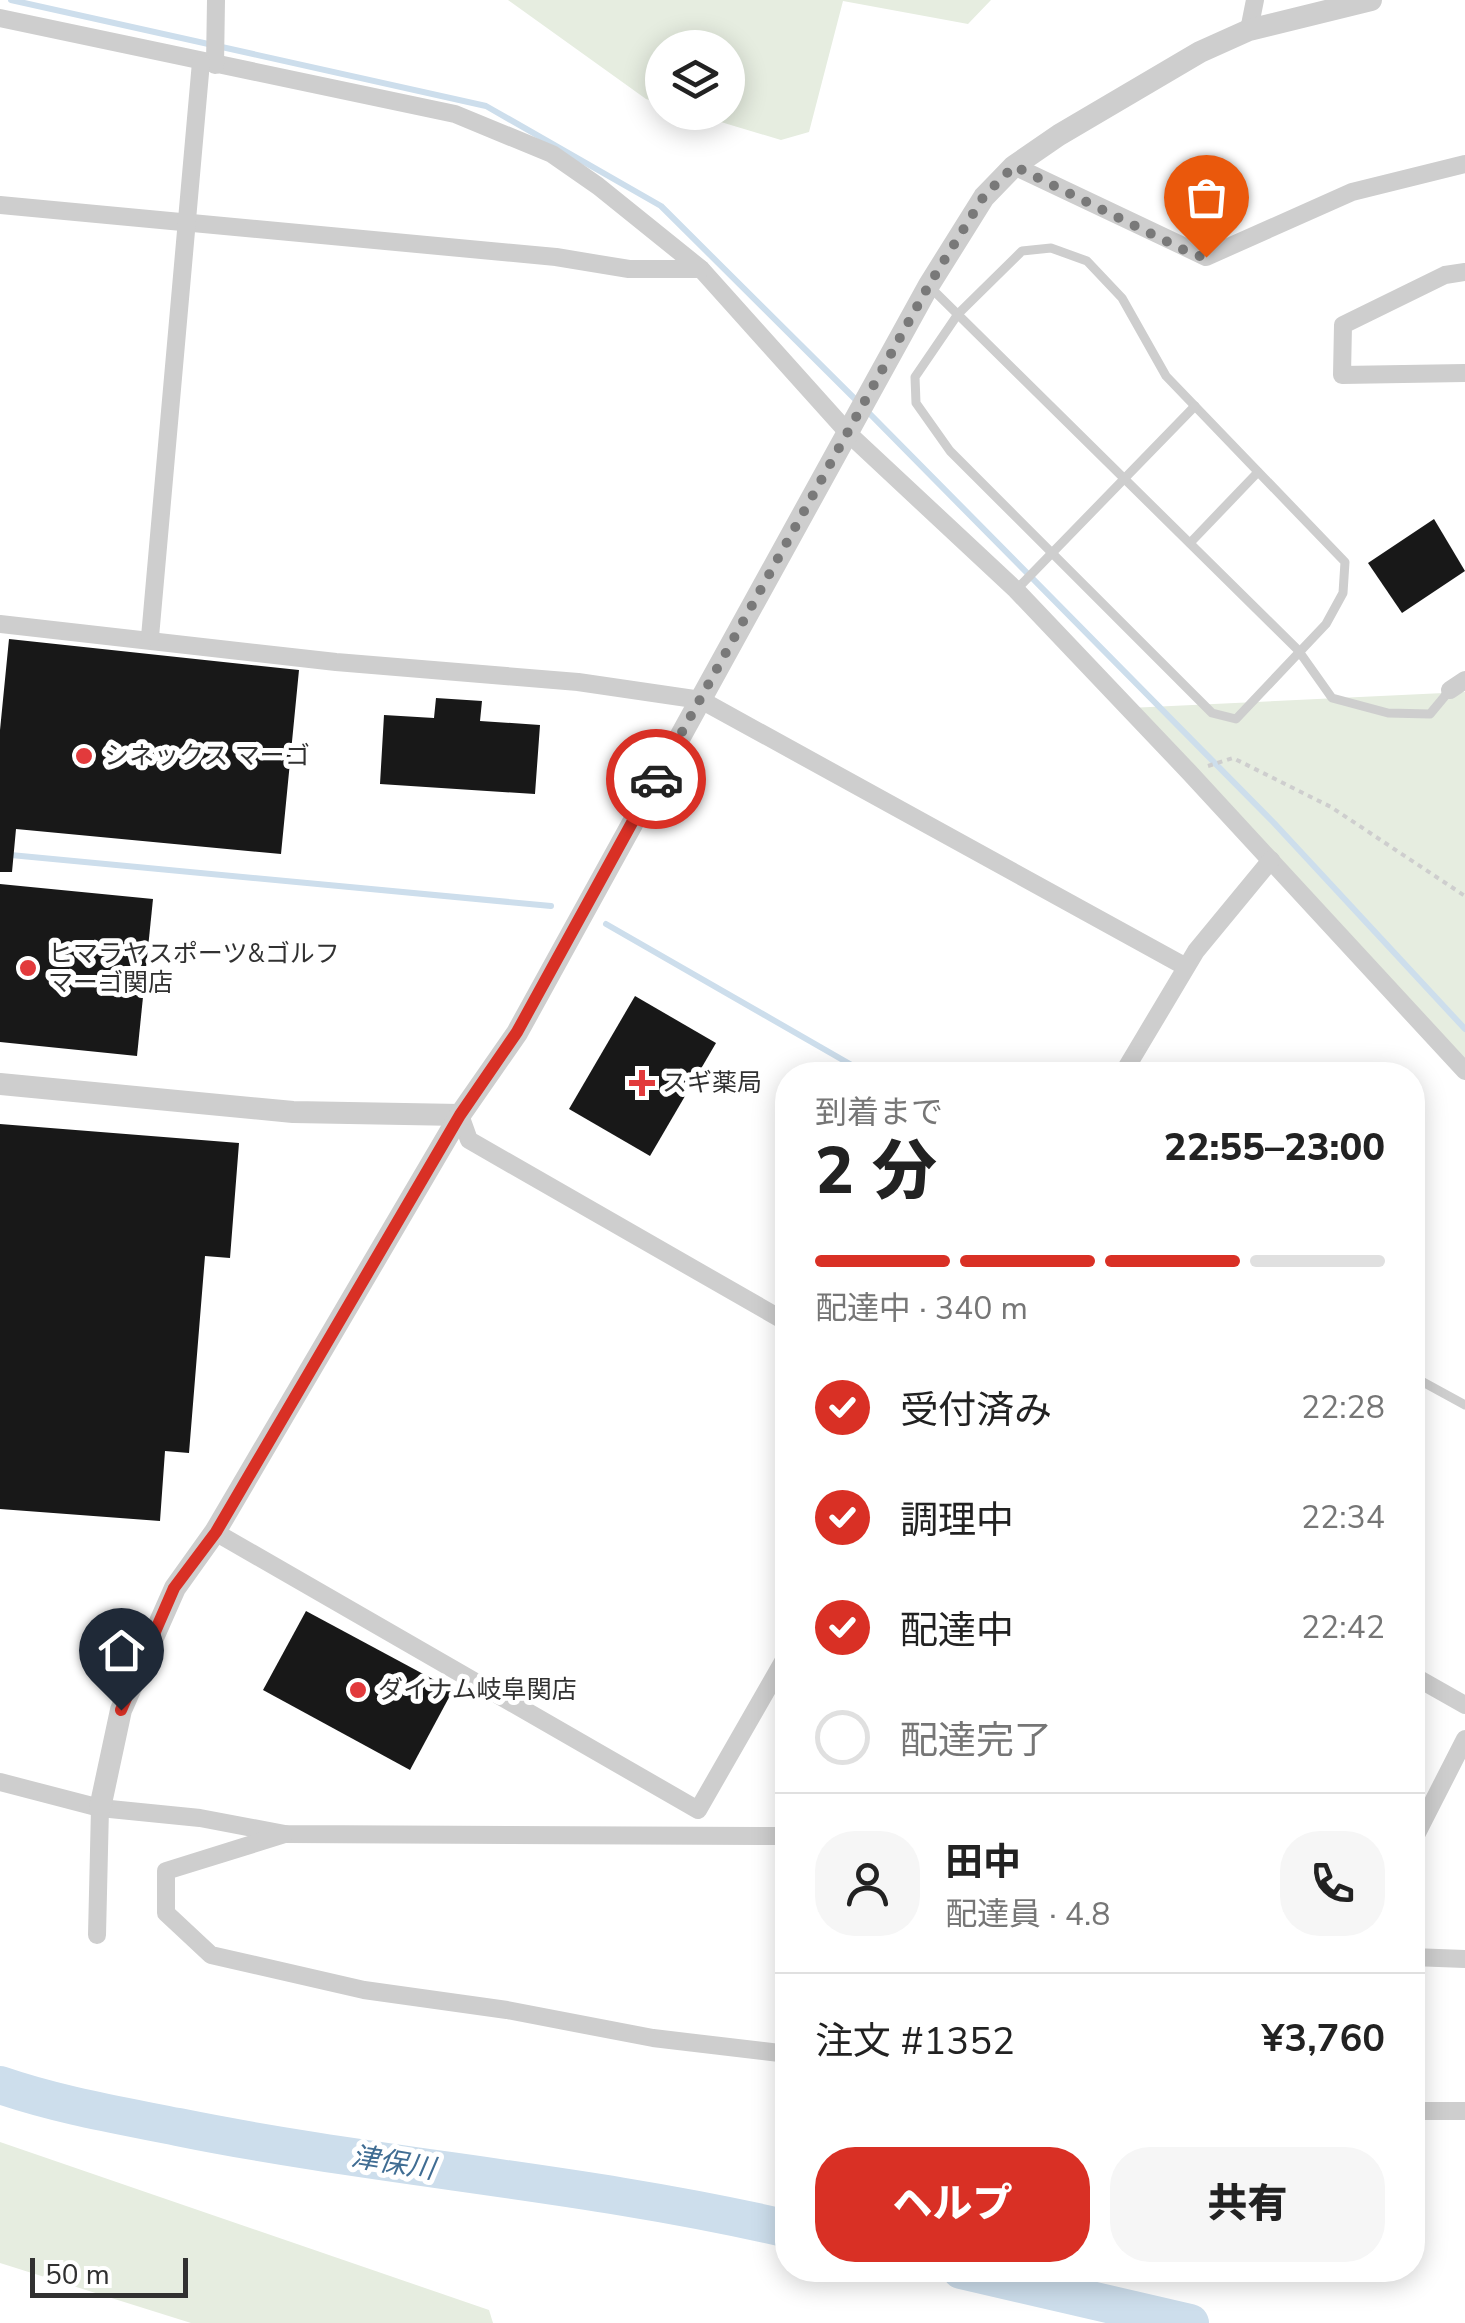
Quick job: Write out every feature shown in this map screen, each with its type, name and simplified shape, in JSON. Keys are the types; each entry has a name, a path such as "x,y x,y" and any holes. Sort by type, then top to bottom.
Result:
{"street":[{"path":"150,637 216,0"},
{"path":"1249,30 1255,0"},
{"path":"97,1935 100,1808 121,1710 174,1588 216,1532 460,1115 517,1032 929,285 984,196 1014,166 1200,52 1249,30 1370,0"},
{"path":"0,18 455,114 552,154 598,186 702,269 850,434 1016,590 1465,1071"},
{"path":"1014,166 1194,255 1206,257 1352,192 1465,164"},
{"path":"0,206 479,249 630,269 702,269"},
{"path":"1465,272 1444,275 1343,326 1342,375 1465,373"},
{"path":"0,624 150,637 336,662 578,682 700,700 1186,967"},
{"path":"1130,1062 1186,967 1271,860"},
{"path":"0,1084 293,1112 460,1115"},
{"path":"460,1115 469,1140 775,1315"},
{"path":"216,1532 698,1810 775,1676"},
{"path":"1425,1682 1465,1704"},
{"path":"1425,1818 1465,1740"},
{"path":"0,1782 100,1808 200,1818 285,1834 376,1838 775,1836"},
{"path":"285,1834 166,1871 166,1913 212,1955 364,1990 507,2010 654,2038 775,2052"},
{"path":"1425,1957 1465,1959"},
{"path":"1425,2111 1465,2111"}],"lane":[{"path":"1051,248 1087,261 1122,298 1166,376 1345,562 1343,593 1326,624 1236,719 1212,712 950,451 916,403 915,377 958,314 1022,251 1051,248"},
{"path":"929,285 1298,650 1332,698 1388,712 1430,714 1458,685"},
{"path":"1016,590 1195,406"},
{"path":"1190,542 1258,472"},
{"path":"1425,1383 1465,1405"}],"path":[{"path":"1189,772 1233,758 1331,806 1465,896"}],"shaded area":[{"path":"508,0 991,0 968,24 843,1 809,132 781,140 745,129 745,30 645,30 645,98"},
{"path":"1465,692 1465,1064 1129,708"},
{"path":"0,2142 489,2310 493,2323 191,2323 0,2263"}],"building":[{"path":"1434,519 1465,571 1402,613 1368,563"},
{"path":"9,639 299,670 281,854 16,829 12,872 0,872 0,730"},
{"path":"436,698 482,701 480,721 540,725 535,794 380,784 384,715 434,718"},
{"path":"0,884 153,899 137,1056 0,1042"},
{"path":"635,996 716,1043 650,1156 569,1109"},
{"path":"0,1124 239,1143 230,1258 205,1256 189,1453 165,1451 160,1521 0,1509"},
{"name":"ダイナム岐阜関店","path":"306,1611 453,1690 410,1770 263,1690"}],"waterway":[{"path":"11,0 486,106 661,206 859,403"},
{"path":"868,412 1274,823 1465,1029"},
{"path":"0,854 551,906"},
{"path":"606,924 846,1062"},
{"name":"津保川","path":"0,2085 88,2109 254,2141 636,2199 775,2226"},
{"name":"津保川","path":"1013,2282 1190,2323"}],"way so far":[{"path":"656,779 929,285 984,196 1014,166 1194,255 1206,257"}],"place":[{"name":"シネックス マーゴ","path":"84,756"},
{"name":"ヒマラヤスポーツ&ゴルフ マーゴ関店","path":"28,968"},
{"name":"スギ薬局","path":"642,1083"},
{"name":"ダイナム岐阜関店","path":"358,1690"}],"route":[{"path":"121,1710 174,1588 216,1532 460,1115 517,1032 656,779"}]}
